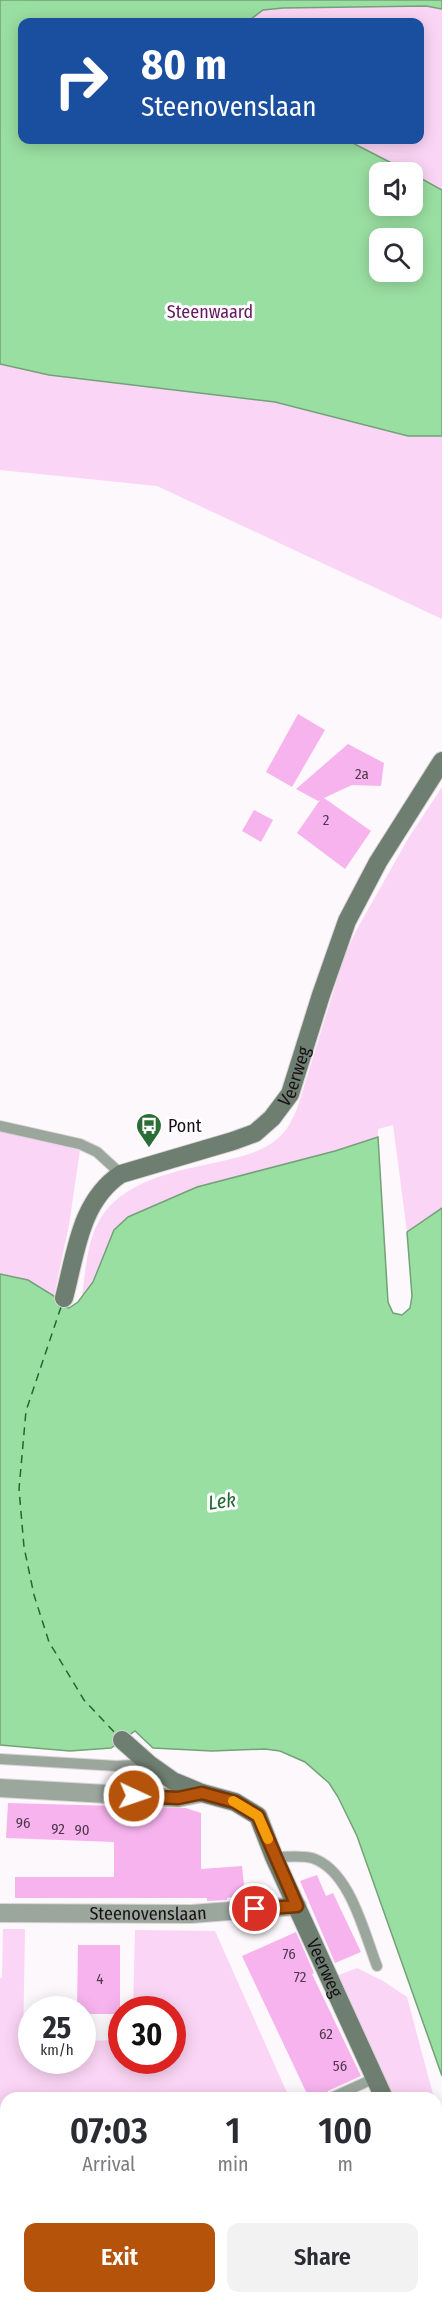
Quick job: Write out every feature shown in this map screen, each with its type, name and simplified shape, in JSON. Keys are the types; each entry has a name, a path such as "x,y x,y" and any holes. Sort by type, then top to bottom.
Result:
{"street":[{"name":"Veerweg","path":"64,1298 88,1212 107,1184 121,1174 233,1142 255,1133 282,1107 290,1094 347,921 378,862 442,761"},
{"name":"Veerweg","path":"122,1740 148,1764 173,1781 202,1793 235,1802 258,1816 274,1857 381,2092"},
{"name":"Veerweg","path":"0,1788 178,1798 202,1793"},
{"name":"Steenovenslaan","path":"0,1913 191,1914 297,1906"}],"lane":[{"path":"0,1126 80,1144 97,1152 121,1174"},
{"path":"0,1759 117,1766 148,1764"},
{"path":"274,1857 310,1857 333,1871 348,1891 377,1966"},
{"path":"344,2092 375,2078"}],"green space":[{"name":"Steenwaard","path":"0,0 442,0 442,619 157,486 0,470"},
{"path":"442,787 442,1208 407,1232 393,1125 378,1129 378,1137 335,1151 197,1187 128,1217 114,1230 93,1282 82,1297 87,1258 95,1229 110,1206 124,1194 158,1177 256,1152 272,1143 286,1129 297,1109 345,954 409,837"},
{"path":"0,1131 80,1150 69,1225 54,1296 28,1280 0,1274"},
{"path":"3,1929 25,1929 24,1996 18,1996 18,2074 96,2074 96,2041 108,2040 108,2074 186,2074 186,1996 133,1996 135,1930 215,1931 287,2092 0,2092 0,1978 2,1978"},
{"path":"357,1968 407,1997 432,2092 390,2092 339,1975"}],"water":[{"name":"Steenwaard","path":"0,0 442,0 442,9 426,6 283,8 263,10 252,18 18,18 18,144 355,144 390,162 369,162 369,216 423,216 423,180 442,190 442,436 408,436 275,402 49,375 0,364"},
{"name":"Lek","path":"378,1137 388,1302 393,1313 402,1315 410,1308 412,1296 407,1232 442,1208 442,2076 357,1836 329,1783 305,1762 280,1751 265,1749 212,1751 153,1748 135,1731 111,1748 70,1751 0,1745 0,1274 28,1280 54,1296 59,1306 69,1308 78,1302 93,1282 114,1230 128,1217 197,1187 335,1151"}],"building":[{"path":"298,714 325,730 292,787 266,772"},
{"path":"348,744 384,763 381,786 352,785 324,798 371,831 345,869 297,833 320,800 296,789"},
{"path":"254,810 273,820 261,842 242,831"},
{"path":"8,1803 186,1808 201,1813 201,1869 242,1866 245,1895 227,1898 227,1900 207,1901 207,1898 15,1898 15,1877 114,1877 114,1842 6,1838"},
{"path":"317,1875 326,1896 333,1893 361,1952 335,1963 300,1881"},
{"path":"296,1932 314,1973 312,1974 361,2076 327,2092 306,2092 242,1956"},
{"path":"78,1945 120,1945 120,1996 108,1996 108,2014 96,2014 96,1996 77,1996"}],"ferry route":[{"path":"61,1307 26,1411 19,1489 24,1547 34,1595 49,1642 84,1700 117,1735"}],"slow traffic":[{"path":"233,1801 258,1816 268,1839"}],"place":[{"name":"Pont","path":"149,1149"}],"route":[{"path":"134,1796 178,1798 202,1793 235,1802 258,1816 297,1906 255,1909"}]}
